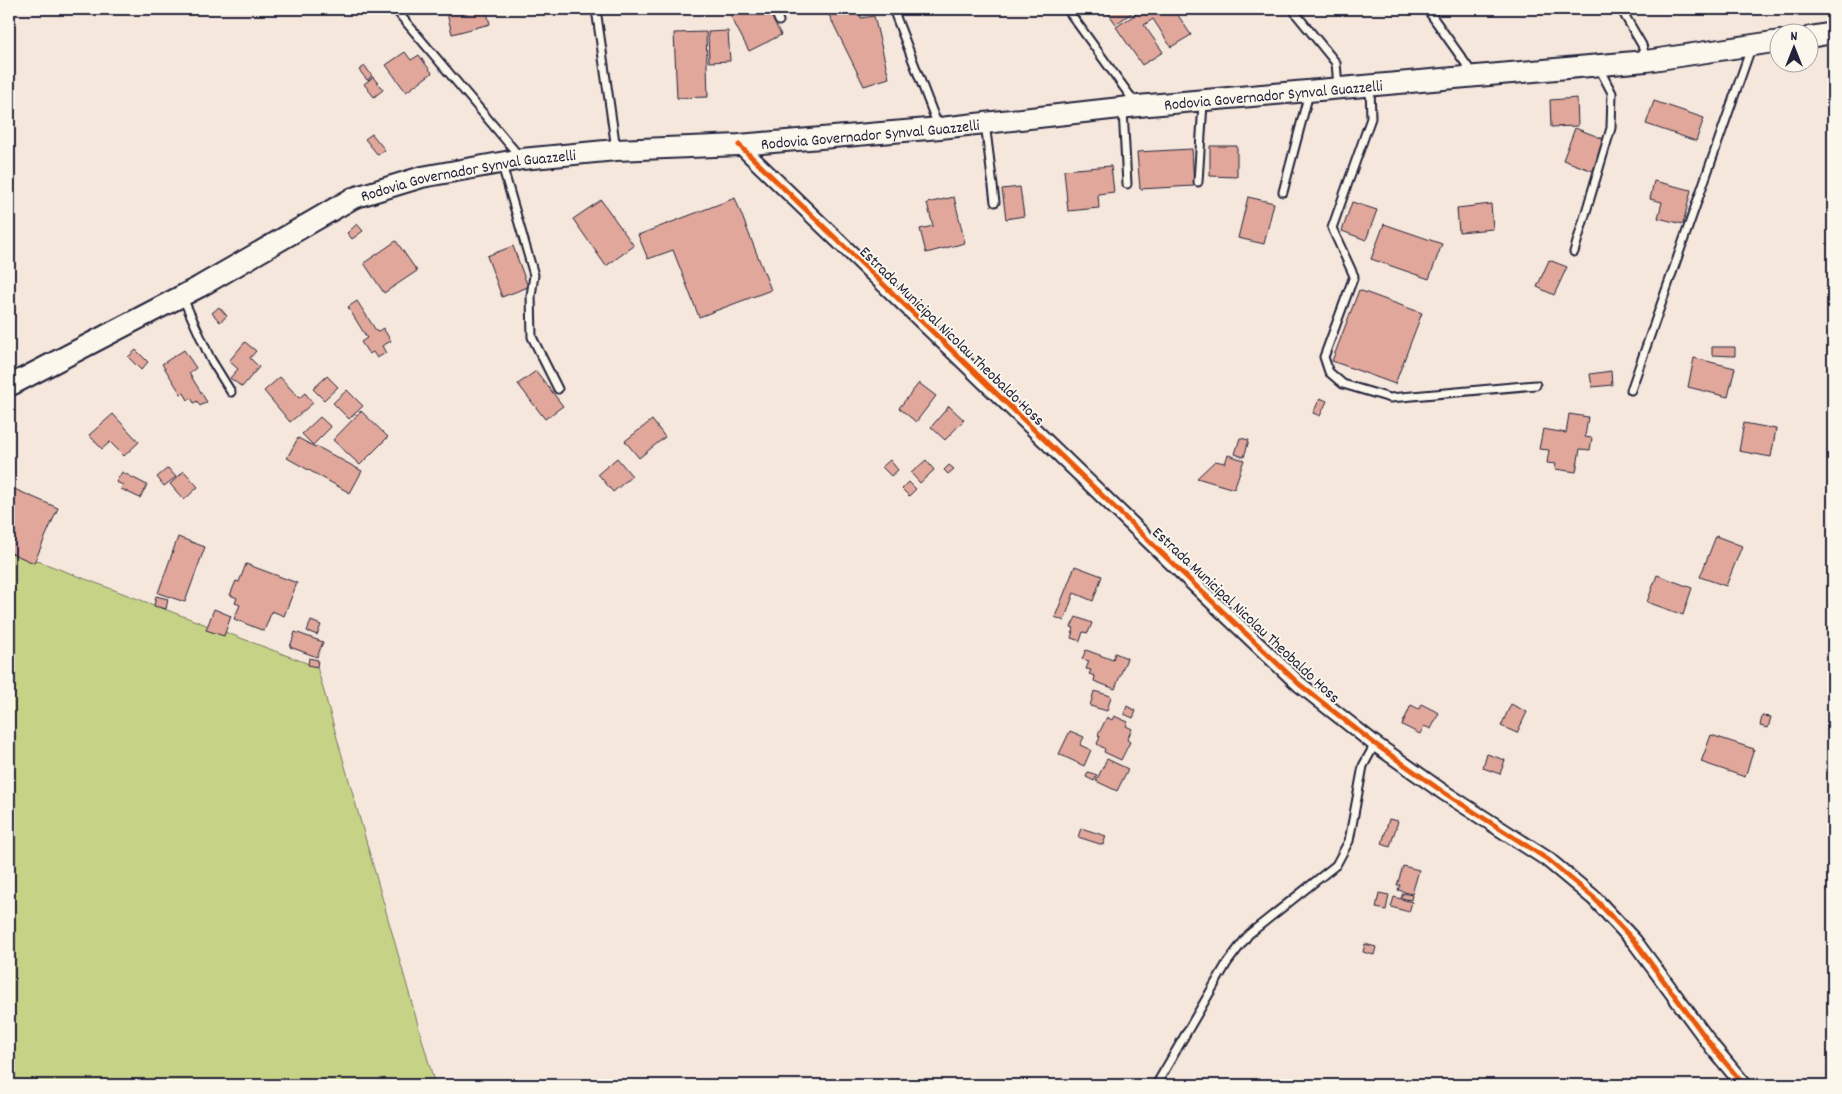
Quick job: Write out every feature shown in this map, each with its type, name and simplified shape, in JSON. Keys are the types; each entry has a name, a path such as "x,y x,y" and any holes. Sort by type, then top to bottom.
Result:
{"main road":[{"path":"1820,35 1833,33"},
{"name":"Rodovia Governador Synval Guazzelli","path":"9,386 182,296 353,198 422,177 522,159 616,150 739,146 940,128 1130,106 1646,61 1770,42"}],"street":[{"name":"Estrada Municipal Nicolau Theobaldo Hoss","path":"739,146 1299,684 1375,744 1443,792 1548,859 1594,898 1636,942 1714,1049 1743,1085"}],"lane":[{"path":"396,9 522,159"},
{"path":"596,9 616,150"},
{"path":"774,9 779,21"},
{"path":"893,9 940,128"},
{"path":"1067,9 1130,106 1127,184"},
{"path":"1294,9 1336,63 1338,88"},
{"path":"1427,9 1475,76"},
{"path":"1620,9 1642,45 1646,61"},
{"path":"1631,390 1752,45"},
{"path":"1574,252 1612,128 1612,93 1598,65"},
{"path":"1370,85 1371,118 1332,228 1354,276 1324,357 1329,372 1343,384 1390,398 1536,384"},
{"path":"1283,192 1310,91"},
{"path":"1198,182 1203,100"},
{"path":"985,123 995,202"},
{"path":"501,163 534,274 530,296 532,337 558,389"},
{"path":"182,296 210,358 231,392"},
{"path":"1156,1085 1226,963 1249,934 1336,865 1349,841 1364,766 1375,744"}],"green space":[{"path":"9,550 317,667 435,1085 9,1085"}],"building":[{"path":"446,9 486,9 490,24 452,34"},
{"path":"727,9 768,9 781,35 749,51"},
{"path":"826,9 859,9 861,18 874,16 889,78 864,86"},
{"path":"1105,9 1137,9 1116,24"},
{"path":"1144,9 1174,9 1191,35 1171,47 1153,19 1144,25 1163,52 1142,65 1116,27"},
{"path":"728,31 730,61 709,62 708,32"},
{"path":"706,32 708,97 677,98 674,33"},
{"path":"405,52 411,60 419,55 432,73 406,92 386,65"},
{"path":"365,66 372,76 367,80 359,70"},
{"path":"373,77 383,90 374,97 364,84"},
{"path":"1577,98 1578,126 1551,127 1550,100"},
{"path":"1654,101 1704,118 1696,141 1646,124"},
{"path":"1575,128 1604,139 1593,171 1563,160"},
{"path":"372,134 385,150 378,155 365,139"},
{"path":"1210,146 1237,146 1237,177 1210,176"},
{"path":"1192,149 1194,186 1140,189 1137,152"},
{"path":"1111,166 1114,192 1098,194 1099,208 1068,211 1064,170"},
{"path":"1654,181 1691,190 1683,224 1658,218 1662,202 1650,199"},
{"path":"1020,187 1024,216 1006,219 1002,189"},
{"path":"954,197 965,243 926,253 920,229 933,226 927,203"},
{"path":"1248,197 1274,203 1264,244 1238,238"},
{"path":"735,198 771,290 699,317 673,250 648,259 638,235"},
{"path":"601,200 634,246 606,266 573,219"},
{"path":"1352,202 1377,210 1366,240 1342,231"},
{"path":"1491,204 1493,229 1459,232 1457,208"},
{"path":"357,224 363,231 352,239 347,233"},
{"path":"1384,224 1442,244 1429,279 1371,259"},
{"path":"396,241 417,271 384,293 364,263"},
{"path":"513,246 528,287 502,297 487,256"},
{"path":"1549,260 1567,267 1554,295 1537,287"},
{"path":"1359,290 1422,313 1395,384 1332,361"},
{"path":"357,301 377,332 383,328 391,341 382,346 386,353 377,358 373,352 369,354 361,342 367,338 348,307"},
{"path":"219,307 227,316 220,322 212,313"},
{"path":"245,342 256,351 250,358 259,367 242,387 230,378 238,369 229,361"},
{"path":"1712,347 1735,347 1735,356 1712,355"},
{"path":"136,350 148,362 141,370 128,357"},
{"path":"184,350 196,368 189,373 207,402 200,406 197,401 194,403 191,398 188,400 184,393 181,394 162,364"},
{"path":"1694,358 1735,368 1728,397 1688,387"},
{"path":"536,371 563,406 545,419 518,384"},
{"path":"1611,371 1612,385 1592,387 1590,374"},
{"path":"327,376 338,387 324,400 313,389"},
{"path":"280,377 299,398 305,393 313,403 290,422 264,391"},
{"path":"919,383 936,396 916,422 899,408"},
{"path":"347,390 363,406 349,419 333,403"},
{"path":"1320,398 1327,401 1320,416 1313,413"},
{"path":"949,406 964,420 945,440 931,427"},
{"path":"361,411 388,437 360,465 333,440"},
{"path":"113,414 139,442 124,456 110,442 102,449 89,435"},
{"path":"1569,414 1588,417 1585,437 1592,438 1590,450 1580,449 1576,472 1555,469 1556,464 1547,463 1549,450 1539,449 1543,429 1566,433"},
{"path":"320,417 331,427 313,445 302,434"},
{"path":"652,420 665,437 639,458 625,441"},
{"path":"1744,423 1776,429 1771,457 1739,451"},
{"path":"298,438 362,471 350,493 287,458"},
{"path":"1240,438 1249,440 1244,457 1235,454"},
{"path":"1228,455 1244,460 1234,489 1197,478 1215,461 1225,463"},
{"path":"617,458 632,476 613,492 598,474"},
{"path":"890,460 898,470 891,476 882,467"},
{"path":"926,460 934,470 920,483 911,473"},
{"path":"949,465 954,469 948,474 944,470"},
{"path":"168,468 176,477 164,486 157,477"},
{"path":"184,471 198,487 184,500 170,484"},
{"path":"122,472 147,485 140,498 121,489 123,485 116,482"},
{"path":"909,482 916,489 909,496 902,489"},
{"path":"12,488 58,508 34,563 9,552 9,496"},
{"path":"1716,536 1742,546 1726,586 1700,577"},
{"path":"178,537 205,547 185,602 158,593"},
{"path":"246,564 297,583 284,616 272,611 264,631 234,619 240,605 235,603 237,598 230,595 236,581 239,582"},
{"path":"1075,566 1102,576 1093,601 1074,593 1064,621 1055,617"},
{"path":"1657,575 1692,588 1683,615 1647,602"},
{"path":"156,596 168,599 166,609 154,606"},
{"path":"214,609 231,616 224,636 206,630"},
{"path":"1076,617 1092,623 1088,633 1083,632 1080,641 1071,638 1074,628 1071,627"},
{"path":"311,621 321,625 317,635 307,631"},
{"path":"295,632 323,642 317,657 290,647"},
{"path":"1086,650 1113,660 1115,653 1127,658 1115,689 1094,681 1095,676 1089,674 1091,670 1086,669 1089,661 1082,659"},
{"path":"309,658 318,660 317,667 308,665"},
{"path":"1094,691 1111,696 1107,711 1090,706"},
{"path":"1421,704 1439,713 1431,729 1424,726 1420,734 1402,725 1411,705 1419,709"},
{"path":"1511,704 1527,712 1517,733 1501,726"},
{"path":"1127,706 1136,711 1133,718 1124,714"},
{"path":"1114,716 1128,722 1126,726 1132,729 1127,740 1130,742 1121,760 1104,752 1105,749 1097,744 1100,737 1098,735 1107,717 1112,720"},
{"path":"1762,716 1771,717 1768,728 1760,726"},
{"path":"1070,731 1084,737 1080,745 1091,750 1084,766 1059,754"},
{"path":"1711,735 1754,749 1745,777 1701,762"},
{"path":"1487,754 1505,760 1500,774 1483,768"},
{"path":"1107,759 1128,769 1117,791 1096,781"},
{"path":"1088,772 1097,775 1094,781 1086,777"},
{"path":"1389,819 1398,821 1390,847 1382,844"},
{"path":"1081,828 1106,836 1103,845 1078,837"},
{"path":"1403,866 1419,870 1412,894 1398,890 1400,885 1397,885"},
{"path":"1379,893 1389,895 1386,910 1376,908"},
{"path":"1403,893 1412,895 1411,900 1401,898"},
{"path":"1394,897 1412,902 1409,912 1391,907"},
{"path":"1365,944 1376,947 1374,955 1363,952"}],"cycle path":[{"path":"739,145 1299,684 1375,744 1443,792 1547,859 1594,898 1635,942 1714,1049 1744,1085"}]}
